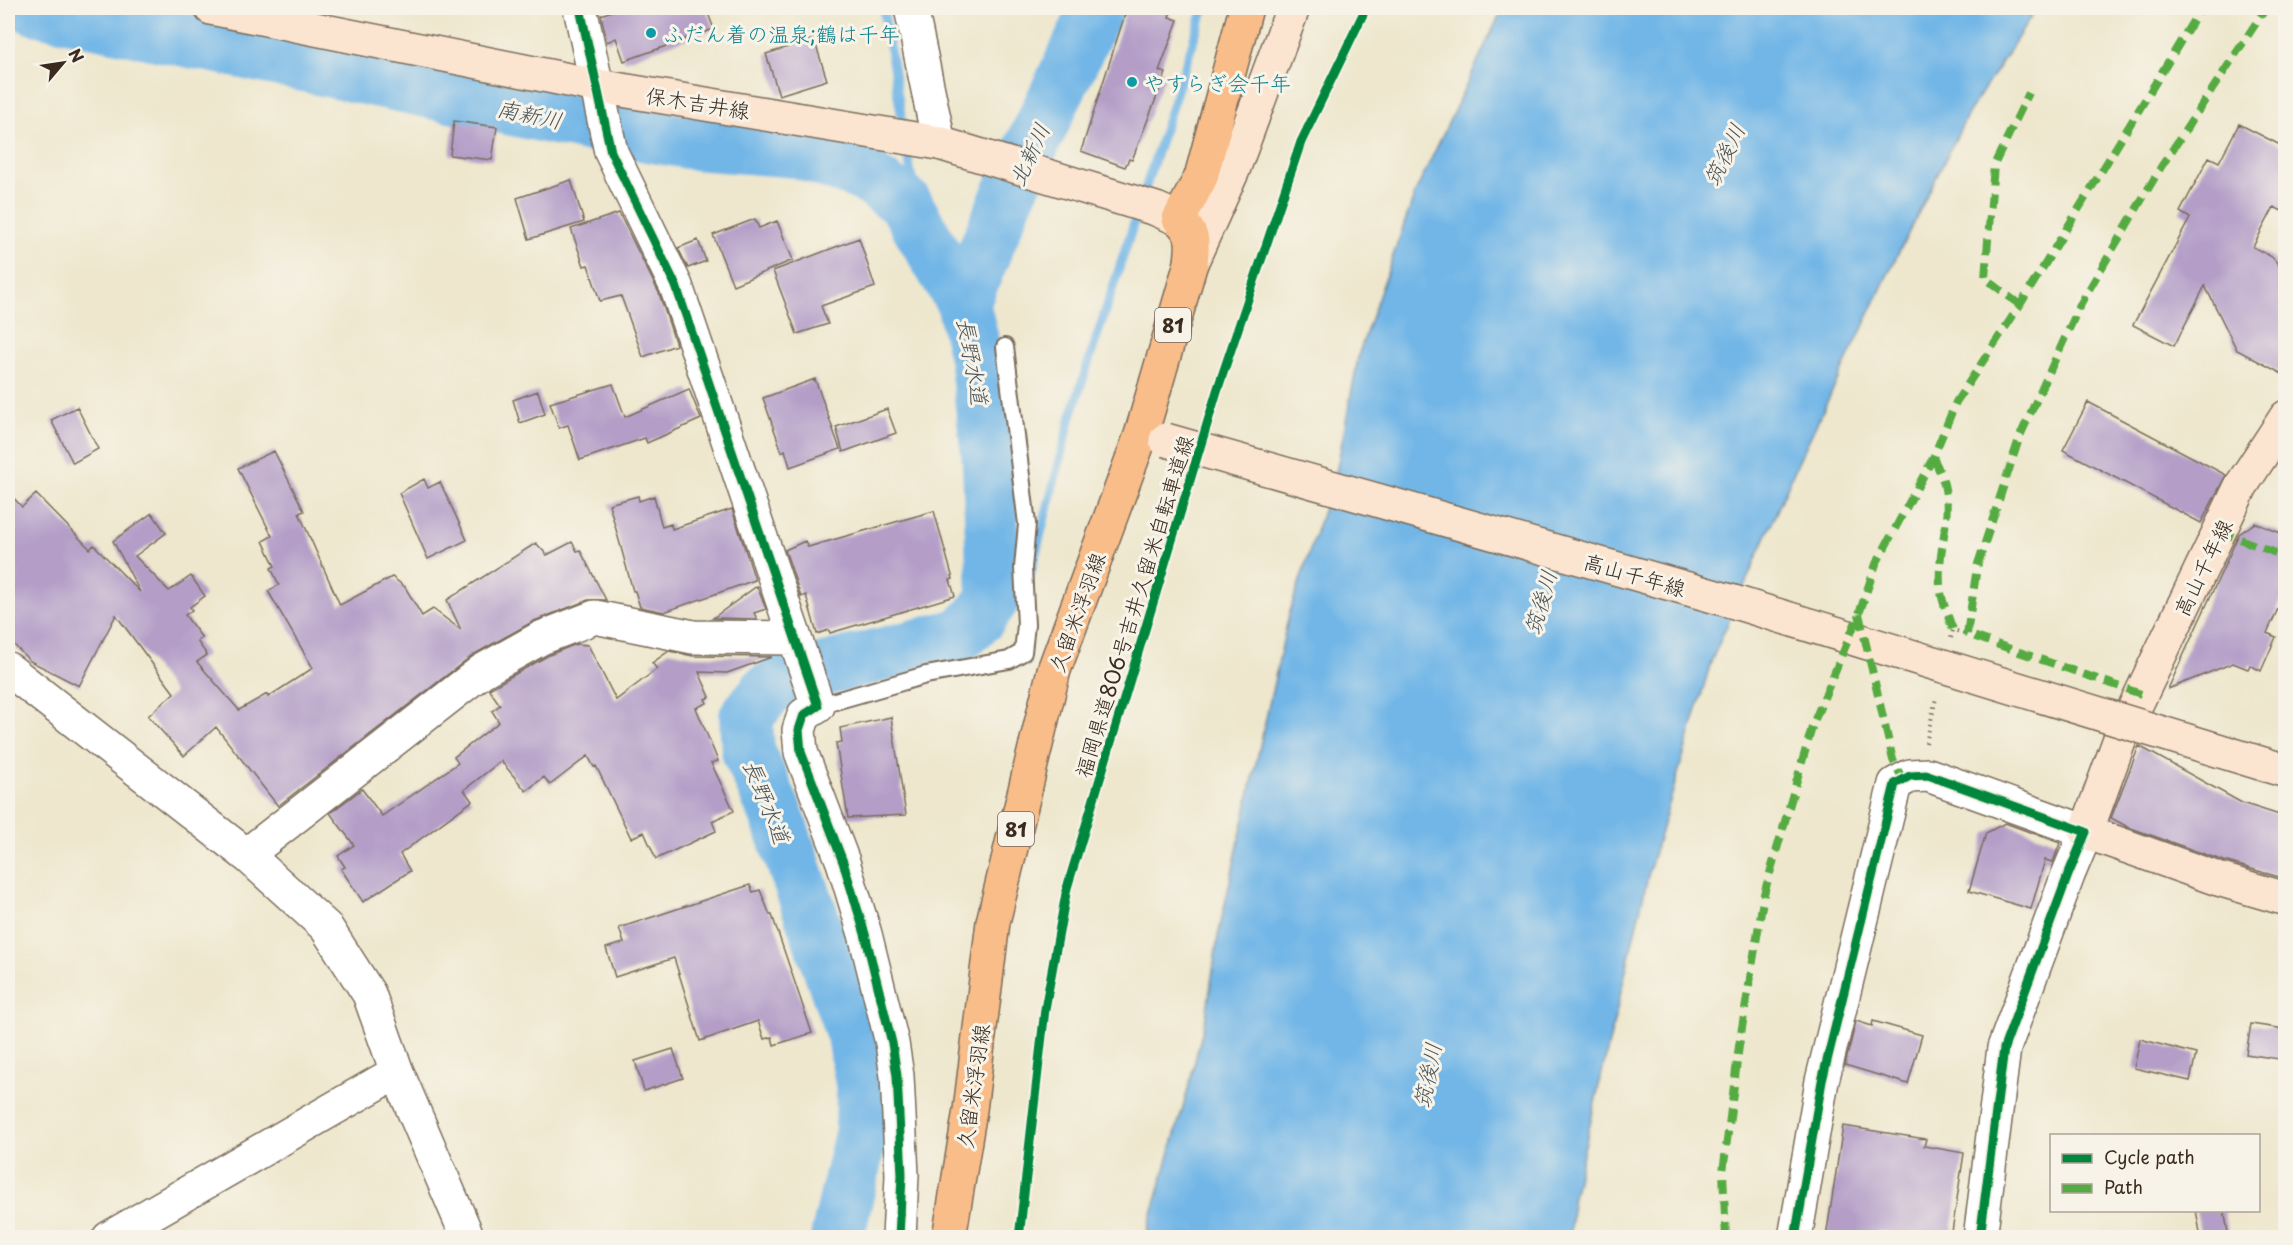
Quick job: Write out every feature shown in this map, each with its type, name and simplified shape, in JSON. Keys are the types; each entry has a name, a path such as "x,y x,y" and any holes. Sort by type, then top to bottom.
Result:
{"main road":[{"name":"保木吉井線","path":"211,8 600,97 931,141 970,150 1168,214"},
{"path":"1168,214 1201,177 1246,8"},
{"path":"1191,263 1233,170 1293,8"},
{"name":"久留米浮羽線","path":"949,1238 970,1110 996,911 1054,670 1153,437 1191,263 1193,243 1191,232 1168,214"},
{"name":"高山千年線","path":"2086,832 2121,736 2241,486 2286,417"},
{"name":"高山千年線","path":"1153,437 1734,602 2286,771"},
{"path":"2086,832 2218,879 2286,899"}],"street":[{"path":"580,8 611,152 676,286 818,706 804,715 799,730 801,752 843,862 865,934 892,1043 897,1076 902,1175 899,1238"},
{"path":"911,8 931,141"},
{"path":"249,857 259,844 482,671 541,638 595,617 693,637 796,642"},
{"path":"8,669 249,857 326,927 369,994 397,1072 468,1238"},
{"path":"1795,1238 1822,1081 1895,784 1910,776 1928,776 2086,832 2004,1048 1980,1238"},
{"path":"109,1238 397,1072"}],"lane":[{"path":"818,706 926,675 1009,660 1023,652 1026,625 1023,568 1027,524 1005,347"}],"water":[{"name":"筑後川","path":"1503,8 2037,8 1969,112 1890,270 1797,465 1711,662 1649,872 1572,1201 1571,1237 1145,1238 1187,1093 1206,1017 1218,936 1289,614 1337,468 1359,353 1415,193"}],"building":[{"name":"ふだん着の温泉;鶴は千年","path":"620,8 706,8 714,29 624,61 616,38 607,42 601,15"},
{"name":"やすらぎ会千年","path":"1127,8 1172,8 1169,17 1178,20 1159,71 1166,73 1132,160 1129,159 1125,167 1081,151"},
{"path":"814,39 827,80 779,95 766,54"},
{"path":"454,121 497,127 492,160 450,155"},
{"path":"2239,124 2286,148 2286,213 2274,207 2253,247 2272,257 2286,273 2286,376 2237,350 2205,286 2174,346 2133,325 2190,218 2180,212 2209,157 2219,162"},
{"path":"571,180 584,222 529,239 517,198"},
{"path":"619,213 659,293 676,345 643,357 621,296 600,301 588,265 584,266 571,229"},
{"path":"755,219 759,228 777,221 793,260 733,285 713,235"},
{"path":"859,238 875,287 821,306 828,324 797,334 773,271"},
{"path":"698,240 706,261 688,268 678,248"},
{"path":"815,379 840,449 790,467 785,450 782,452 763,398"},
{"path":"613,384 625,417 689,389 701,419 647,443 645,438 580,460 568,425 559,428 550,403"},
{"path":"538,391 545,414 520,423 513,400"},
{"path":"2088,402 2226,475 2201,523 2063,450"},
{"path":"77,407 98,449 73,463 51,420"},
{"path":"887,409 896,433 843,452 836,427"},
{"path":"274,451 304,511 299,513 340,605 392,577 405,587 422,616 433,609 461,630 447,600 536,543 547,555 572,542 577,551 580,550 606,600 588,600 534,621 473,655 278,806 216,727 184,756 148,716 174,693 116,615 79,686 30,661 8,639 8,492 22,507 36,494 90,549 94,545 140,592 113,541 152,513 166,533 135,556 169,591 191,576 205,596 190,607 192,610 185,615 202,638 197,641 207,655 197,662 239,710 267,694 268,697 313,668 268,591 279,585 271,568 275,566 263,541 272,536 238,468"},
{"path":"424,479 428,488 440,482 467,540 428,559 399,493"},
{"path":"638,496 639,501 654,496 662,527 671,524 672,529 732,509 755,580 664,612 640,607 635,591 633,591 609,504"},
{"path":"934,511 953,579 950,580 955,596 830,633 829,630 817,634 806,595 801,597 785,550 805,541 808,547"},
{"path":"2255,523 2286,535 2286,591 2267,633 2276,637 2261,671 2250,665 2248,669 2233,663 2168,689 2239,534"},
{"path":"757,586 766,609 754,613 757,619 713,618"},
{"path":"576,644 588,645 616,700 657,669 652,663 669,651 693,656 772,657 727,673 699,672 710,697 705,699 707,703 696,708 718,761 711,763 734,811 712,821 716,831 656,859 644,832 631,838 596,766 594,767 588,756 550,785 544,777 526,791 501,761 464,790 472,801 400,854 410,871 363,902 341,869 345,867 338,856 354,845 330,813 362,789 382,816 458,763 454,757 499,722 492,711 500,705 489,689 549,655"},
{"path":"891,717 906,815 848,818 836,743 842,742 840,728"},
{"path":"2139,746 2242,803 2286,817 2286,879 2224,861 2128,827 2111,818"},
{"path":"2005,823 2060,843 2053,862 2045,860 2031,909 1969,891 1986,833"},
{"path":"750,885 753,892 760,890 770,915 772,915 812,1033 774,1045 772,1037 764,1039 758,1021 700,1041 674,958 615,977 606,948 624,943 619,928"},
{"path":"1856,1021 1872,1026 1873,1021 1922,1035 1908,1084 1845,1065"},
{"path":"2251,1024 2284,1029 2279,1059 2246,1054"},
{"path":"2140,1039 2196,1054 2190,1081 2134,1068"},
{"path":"673,1049 683,1078 644,1091 635,1061"},
{"path":"1843,1126 1926,1139 1924,1146 1964,1153 1951,1238 1915,1238 1877,1231 1876,1238 1826,1238"},
{"path":"2196,1212 2224,1212 2229,1238 2201,1238"}],"waterway":[{"name":"長野水道","path":"34,8 588,125 693,143 798,151 866,176 905,203 963,303 976,357 989,462 994,597 979,618 960,635 789,678 767,691 746,717 748,751 776,814 854,1038 863,1089 862,1130 837,1238"},
{"path":"883,8 904,131"},
{"name":"北新川","path":"963,303 1007,198 1097,8"},
{"path":"994,597 1029,580 1071,416 1204,8"},
{"path":"905,203 913,185 906,145"}],"marked path":[{"path":"1726,1238 1723,1172 1739,1046 1764,894 1813,724 1859,614 1876,564 1933,458 1956,402 2020,305 2201,8"},
{"path":"2141,694 1967,634 1977,567 2020,436 2081,303 2161,167 2266,8"},
{"path":"2020,305 1985,278 1994,165 2029,93"},
{"path":"1933,458 1941,475 1947,506 1940,585 1943,602 1953,630"},
{"path":"2219,531 2286,557"},
{"path":"1859,614 1893,760 1903,780"}],"cycle path":[{"path":"580,8 611,152 676,286 818,706 804,715 799,730 801,752 843,862 865,934 892,1043 897,1076 902,1175 899,1238"},
{"name":"福岡県道806号吉井久留米自転車道線","path":"1019,1238 1045,1009 1067,888 1217,391 1301,142 1366,8"},
{"path":"1795,1238 1822,1081 1895,784 1910,776 1928,775 2086,832 2004,1048 1980,1238"}],"place":[{"name":"ふだん着の温泉;鶴は千年","path":"651,33"},
{"name":"やすらぎ会千年","path":"1132,82"}],"water label":[{"name":"南新川","path":"530,113"}]}
